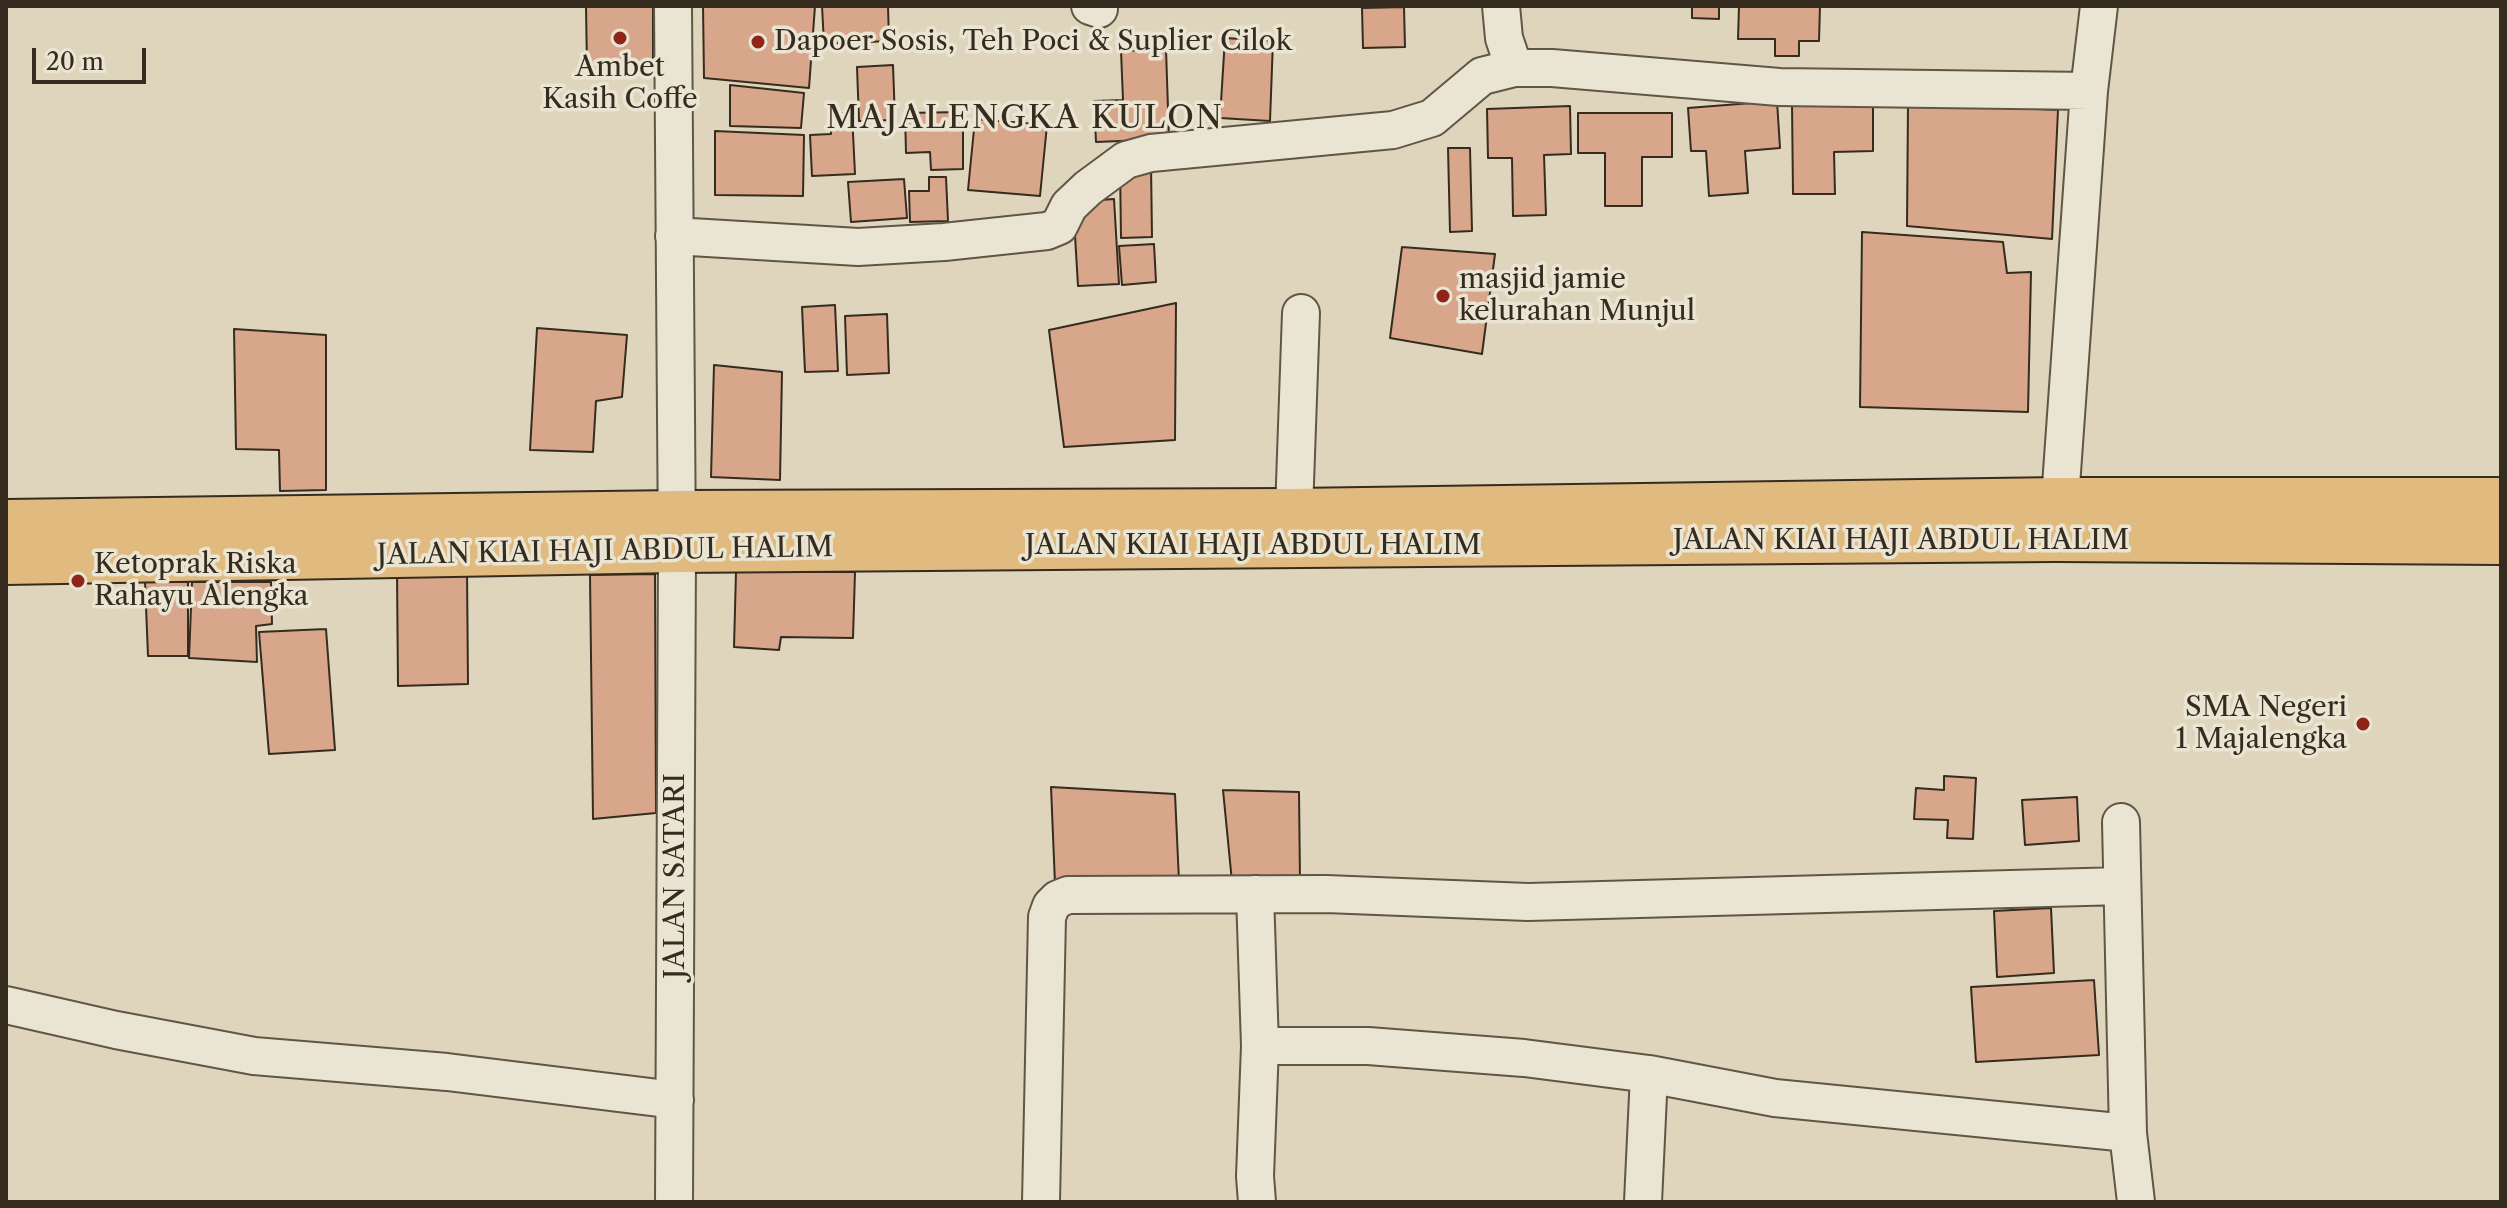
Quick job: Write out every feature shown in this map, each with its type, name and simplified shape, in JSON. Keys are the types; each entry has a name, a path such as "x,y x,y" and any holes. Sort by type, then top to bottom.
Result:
{"main road":[{"name":"JALAN KIAI HAJI ABDUL HALIM","path":"6,562 677,532 1294,511 2060,500 2501,500"},
{"name":"JALAN KIAI HAJI ABDUL HALIM","path":"6,522 677,532 2501,542"}],"street":[{"name":"JALAN SATARI","path":"673,6 677,532 674,1202"},
{"path":"1501,6 1504,38 1514,68"},
{"path":"2060,500 2089,91 2099,6"},
{"path":"674,236 858,247 1047,231 1059,226 1069,206 1088,188 1126,160 1151,153 1393,130 1432,118 1482,76 1514,68 1552,68 1779,87 2089,91"},
{"path":"1294,511 1301,313"},
{"path":"2121,822 2128,1133 2136,1202"},
{"path":"1041,1202 1047,917 1051,906 1068,895 1326,894 1528,902 2122,886"},
{"path":"1255,894 1260,1046 1255,1176 1257,1202"},
{"path":"6,1005 254,1056 447,1072 675,1100"},
{"path":"1260,1046 1368,1046 1524,1058 1649,1074 1775,1098 2128,1133"},
{"path":"1643,1202 1649,1074"}],"building":[{"name":"Ambet Kasih Coffe","path":"586,6 653,6 653,72 587,69"},
{"name":"Dapoer Sosis, Teh Poci & Suplier Cilok","path":"703,6 815,6 809,88 704,78"},
{"path":"822,6 888,6 889,41 824,44"},
{"path":"1692,6 1719,6 1719,19 1692,18"},
{"path":"1739,6 1820,6 1819,41 1799,41 1799,56 1775,56 1775,39 1738,39"},
{"path":"1404,7 1405,47 1363,48 1362,8"},
{"path":"1225,38 1273,41 1270,121 1220,118"},
{"path":"1166,49 1169,139 1096,142 1094,101 1123,100 1121,51"},
{"path":"893,65 895,120 859,121 857,67"},
{"path":"730,85 804,93 801,128 730,126"},
{"path":"1777,101 1780,148 1745,151 1748,193 1709,196 1706,151 1691,151 1688,108"},
{"path":"1873,103 1873,151 1834,152 1835,194 1793,194 1792,104"},
{"path":"1908,103 2058,110 2052,239 1907,226"},
{"path":"1570,106 1571,154 1544,155 1546,215 1513,216 1512,158 1488,158 1487,109"},
{"path":"963,112 963,169 931,170 930,152 906,153 905,113"},
{"path":"852,113 855,174 812,176 810,135 831,134 830,114"},
{"path":"1578,113 1672,113 1672,157 1642,157 1642,206 1605,206 1605,153 1578,153"},
{"path":"975,119 1047,125 1040,196 968,190"},
{"path":"715,131 804,135 803,196 715,195"},
{"path":"1448,148 1470,148 1472,231 1450,232"},
{"path":"1120,165 1151,165 1152,237 1121,238"},
{"path":"929,177 946,177 948,221 910,222 909,191 929,191"},
{"path":"904,179 907,218 851,222 848,182"},
{"path":"1114,199 1119,284 1078,286 1073,202"},
{"path":"1862,232 2003,242 2007,273 2031,272 2028,412 1860,407"},
{"path":"1154,244 1156,282 1122,285 1119,246"},
{"name":"masjid jamie kelurahan Munjul","path":"1402,247 1495,254 1482,354 1390,338"},
{"path":"1176,303 1175,440 1064,447 1049,330"},
{"path":"835,305 838,371 805,372 802,307"},
{"path":"887,314 889,373 847,375 845,316"},
{"path":"537,328 627,335 622,397 596,401 593,452 530,450"},
{"path":"234,329 326,335 326,490 280,491 279,450 236,449"},
{"path":"714,365 782,372 780,480 711,477"},
{"path":"467,570 468,684 398,686 397,572"},
{"path":"736,572 855,572 853,638 781,637 779,650 734,647"},
{"path":"655,574 656,813 593,819 590,575"},
{"path":"145,582 188,582 188,656 148,656"},
{"path":"192,582 271,582 272,624 256,626 257,662 189,658"},
{"path":"326,629 335,750 269,754 259,632"},
{"path":"1944,776 1976,778 1973,839 1947,838 1948,820 1914,819 1916,788 1944,790"},
{"path":"1051,787 1175,794 1179,881 1055,884"},
{"path":"1223,790 1299,792 1300,881 1232,882"},
{"path":"2077,797 2079,841 2025,845 2022,800"},
{"path":"2051,908 2054,973 1997,977 1994,911"},
{"path":"2094,980 2099,1055 1976,1062 1971,987"}],"place":[{"name":"Ambet Kasih Coffe","path":"620,38"},
{"name":"Dapoer Sosis, Teh Poci & Suplier Cilok","path":"758,42"},
{"name":"masjid jamie kelurahan Munjul","path":"1443,296"},
{"name":"Ketoprak Riska Rahayu Alengka","path":"78,581"},
{"name":"SMA Negeri 1 Majalengka","path":"2363,724"}],"district":[{"name":"MAJALENGKA KULON","path":"1025,119"}]}
